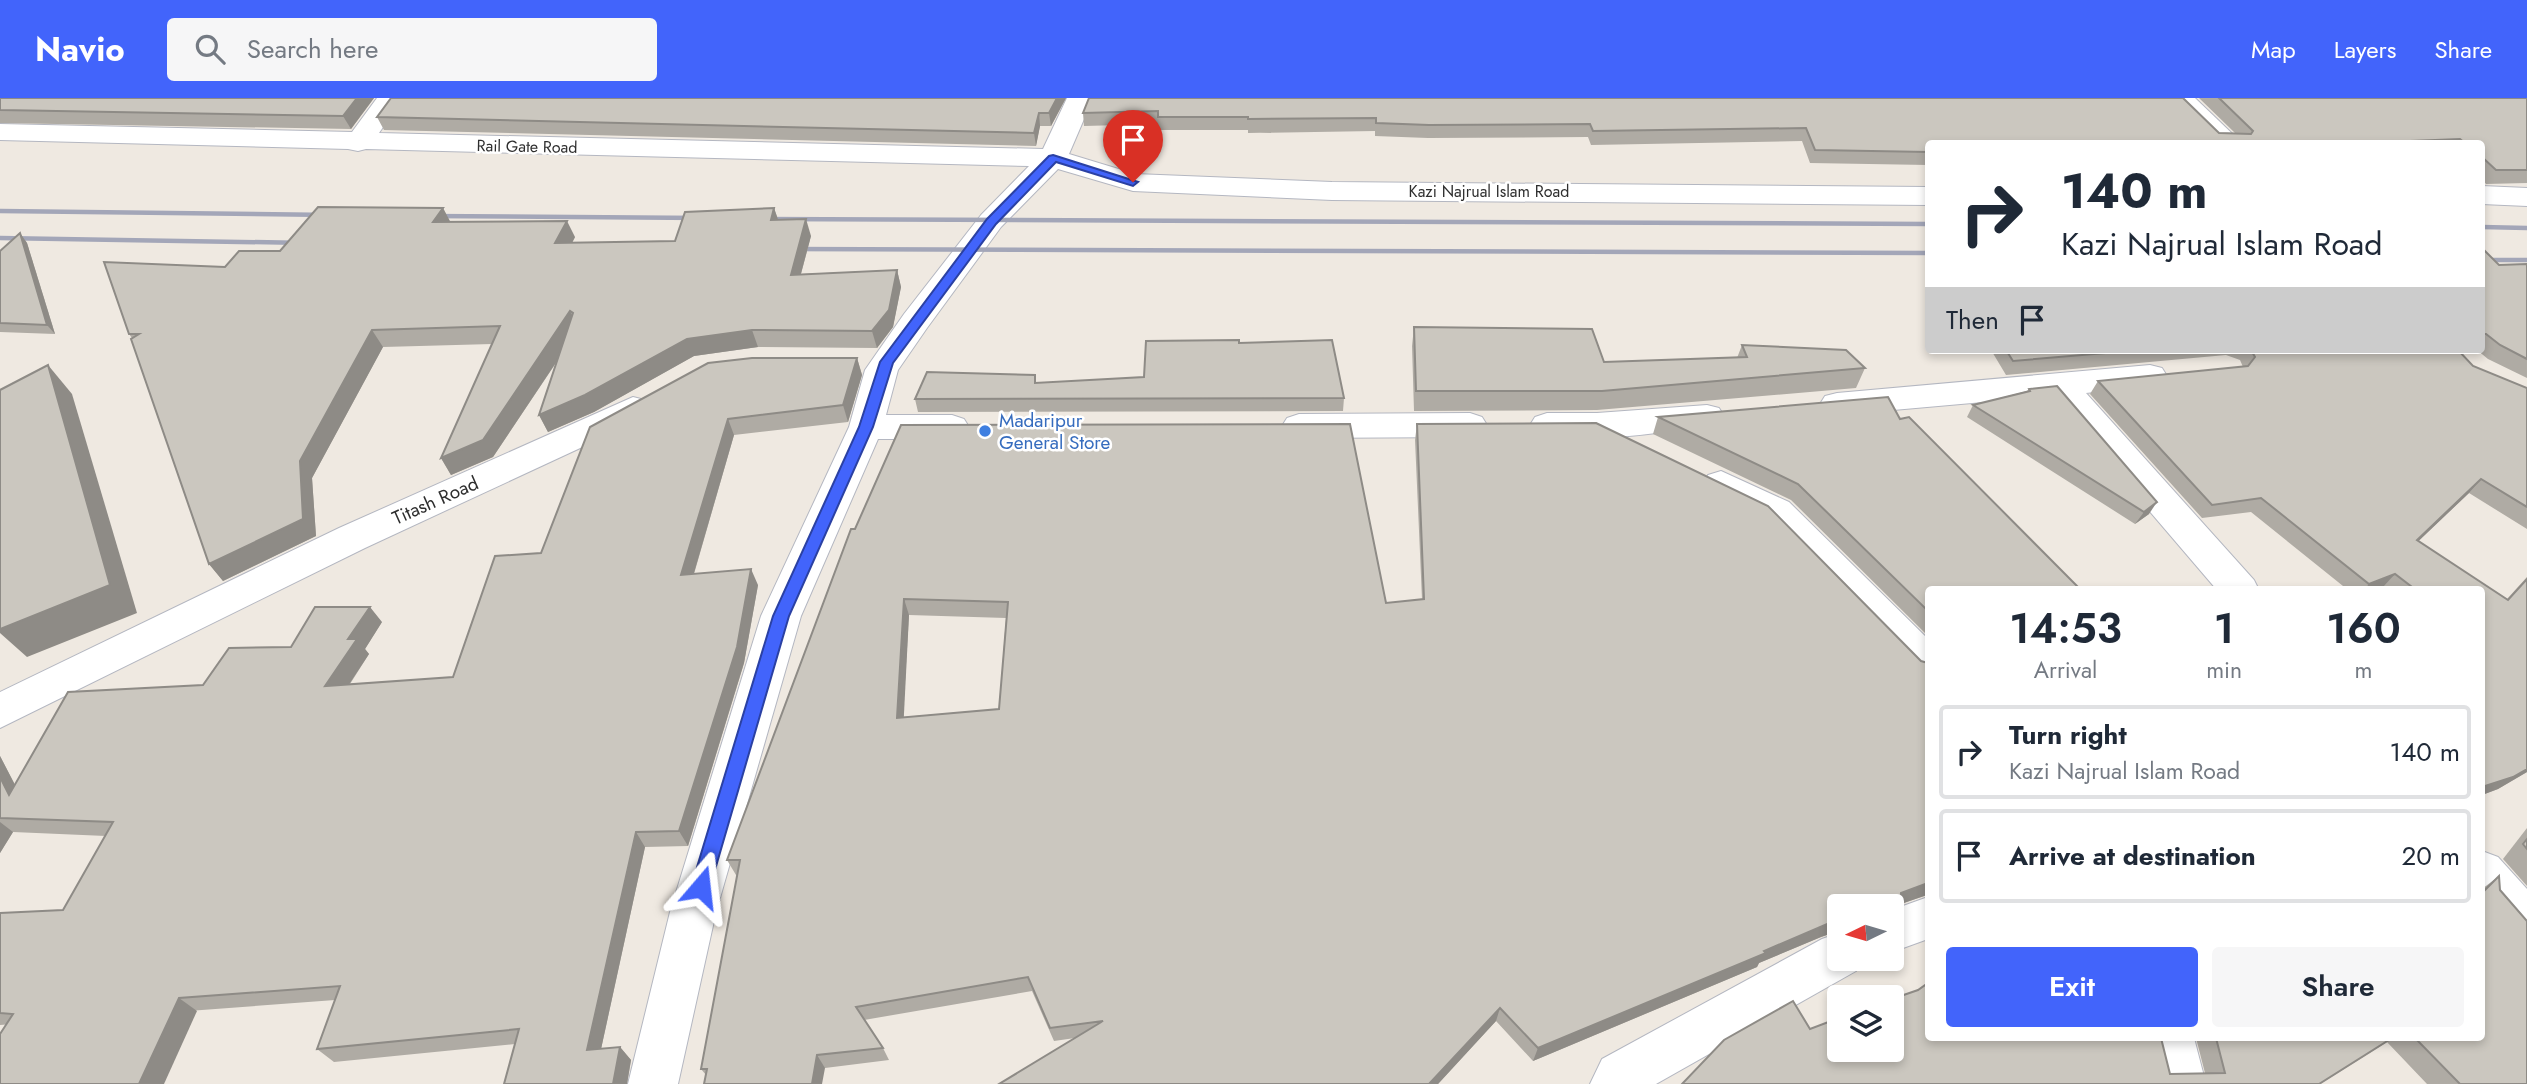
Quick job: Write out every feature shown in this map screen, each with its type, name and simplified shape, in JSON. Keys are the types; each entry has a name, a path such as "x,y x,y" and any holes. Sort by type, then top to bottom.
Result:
{"street":[{"path":"358,142 390,98"},
{"path":"653,1084 693,912 781,616 866,427 887,362 992,221 1053,158 1080,98"},
{"path":"2179,98 2226,140"},
{"name":"Rail Gate Road","path":"0,132 1053,158"},
{"name":"Kazi Najrual Islam Road","path":"1053,158 1133,182 1332,191 1925,196"},
{"path":"2485,195 2527,197"},
{"path":"848,362 887,362"},
{"path":"1801,407 2184,373"},
{"path":"2060,385 2236,586"},
{"name":"Titash Road","path":"0,711 352,538 607,422 662,391"},
{"path":"1266,426 1597,425 1733,413"},
{"path":"1597,425 1657,453"},
{"path":"866,427 976,427"},
{"path":"1693,471 1776,510 1925,661"},
{"path":"2485,874 2527,922"},
{"path":"1904,927 1925,919"},
{"path":"1615,1084 1620,1077 1827,962"},
{"path":"2170,1041 2181,1084"}],"building":[{"path":"0,98 357,98 343,116 0,110"},
{"path":"391,98 1057,98 1049,113 1039,113 1034,133 377,117"},
{"path":"1089,98 2183,98 2219,133 2251,134 2253,131 2219,98 2527,98 2527,170 2496,170 2485,160 2485,140 2460,139 1925,140 1925,152 1815,150 1806,128 1593,131 1590,124 1429,125 1376,123 1376,118 1158,117 1158,111 1083,113"},
{"path":"318,207 443,208 433,222 567,221 555,243 675,241 685,212 774,208 771,220 806,219 791,275 897,270 889,310 872,331 752,330 687,339 585,395 539,415 573,313 570,311 483,440 441,458 500,326 372,330 300,461 303,519 209,564 131,339 139,334 129,334 104,262 225,267 239,251 280,251"},
{"path":"20,233 47,325 0,323 0,251"},
{"path":"2485,251 2499,265 2527,264 2527,359 2500,345 2486,334"},
{"path":"1414,327 1592,329 1604,362 1747,357 1742,345 1846,350 1865,368 1602,391 1416,391"},
{"path":"1239,340 1239,343 1332,340 1344,398 915,399 927,372 1035,375 1035,383 1144,377 1146,341"},
{"path":"2009,354 2094,354 2013,361"},
{"path":"2253,354 2462,354 2473,366 2527,388 2527,507 2481,479 2417,540 2508,600 2527,579 2527,769 2513,777 2485,786 2485,586 2411,586 2395,574 2369,584 2261,498 2212,505 2098,381 2248,366 2255,357"},
{"path":"752,358 857,358 843,405 728,419 681,575 751,569 737,647 679,831 636,832 587,1050 620,1047 613,1084 504,1084 519,1029 317,1049 340,986 179,998 139,1084 0,1084 0,1034 13,1014 0,1013 0,913 63,910 113,822 0,818 0,777 9,795 68,692 203,685 229,648 291,647 315,607 370,607 348,639 357,639 325,686 453,677 495,556 541,553 590,427 708,363"},
{"path":"48,365 110,585 0,629 0,390"},
{"path":"2057,386 2157,502 2144,512 1973,405 2030,391 2029,389"},
{"path":"1888,397 1900,419 1909,417 2077,586 1925,586 1925,608 1798,484 1658,417"},
{"path":"1596,423 1768,506 1925,662 1925,884 1901,894 1827,894 1827,924 1764,951 1766,953 1538,1048 1500,1008 1429,1084 999,1084 1103,1021 1050,1028 1028,977 856,1007 883,1048 817,1055 812,1084 704,1084 707,1069 701,1069 740,860 727,860 851,529 855,529 901,425 1350,424 1386,603 1424,599 1417,424","holes":["904,599 1008,602 999,709 897,718"]},
{"path":"2499,876 2500,890 2527,921 2527,1084 2460,1084 2418,1041 2485,1041 2485,890"},
{"path":"1925,985 1925,1041 2162,1041 2170,1074 2225,1073 2217,1041 2387,1041 2319,1084 1682,1084 1724,1040 1793,1001 1810,1029 1827,1023 1827,1062 1904,1062 1904,995"}],"railway":[{"path":"0,211 332,215"},
{"path":"427,216 703,218"},
{"path":"759,219 1925,224"},
{"path":"2485,227 2527,228"},
{"path":"0,238 308,243"},
{"path":"788,249 1925,253"},
{"path":"2485,260 2527,260"}],"place":[{"name":"Madaripur General Store","path":"985,431"}],"route":[{"path":"701,887 781,616 866,427 882,370 915,321 992,221 1053,158 1133,182"}]}
